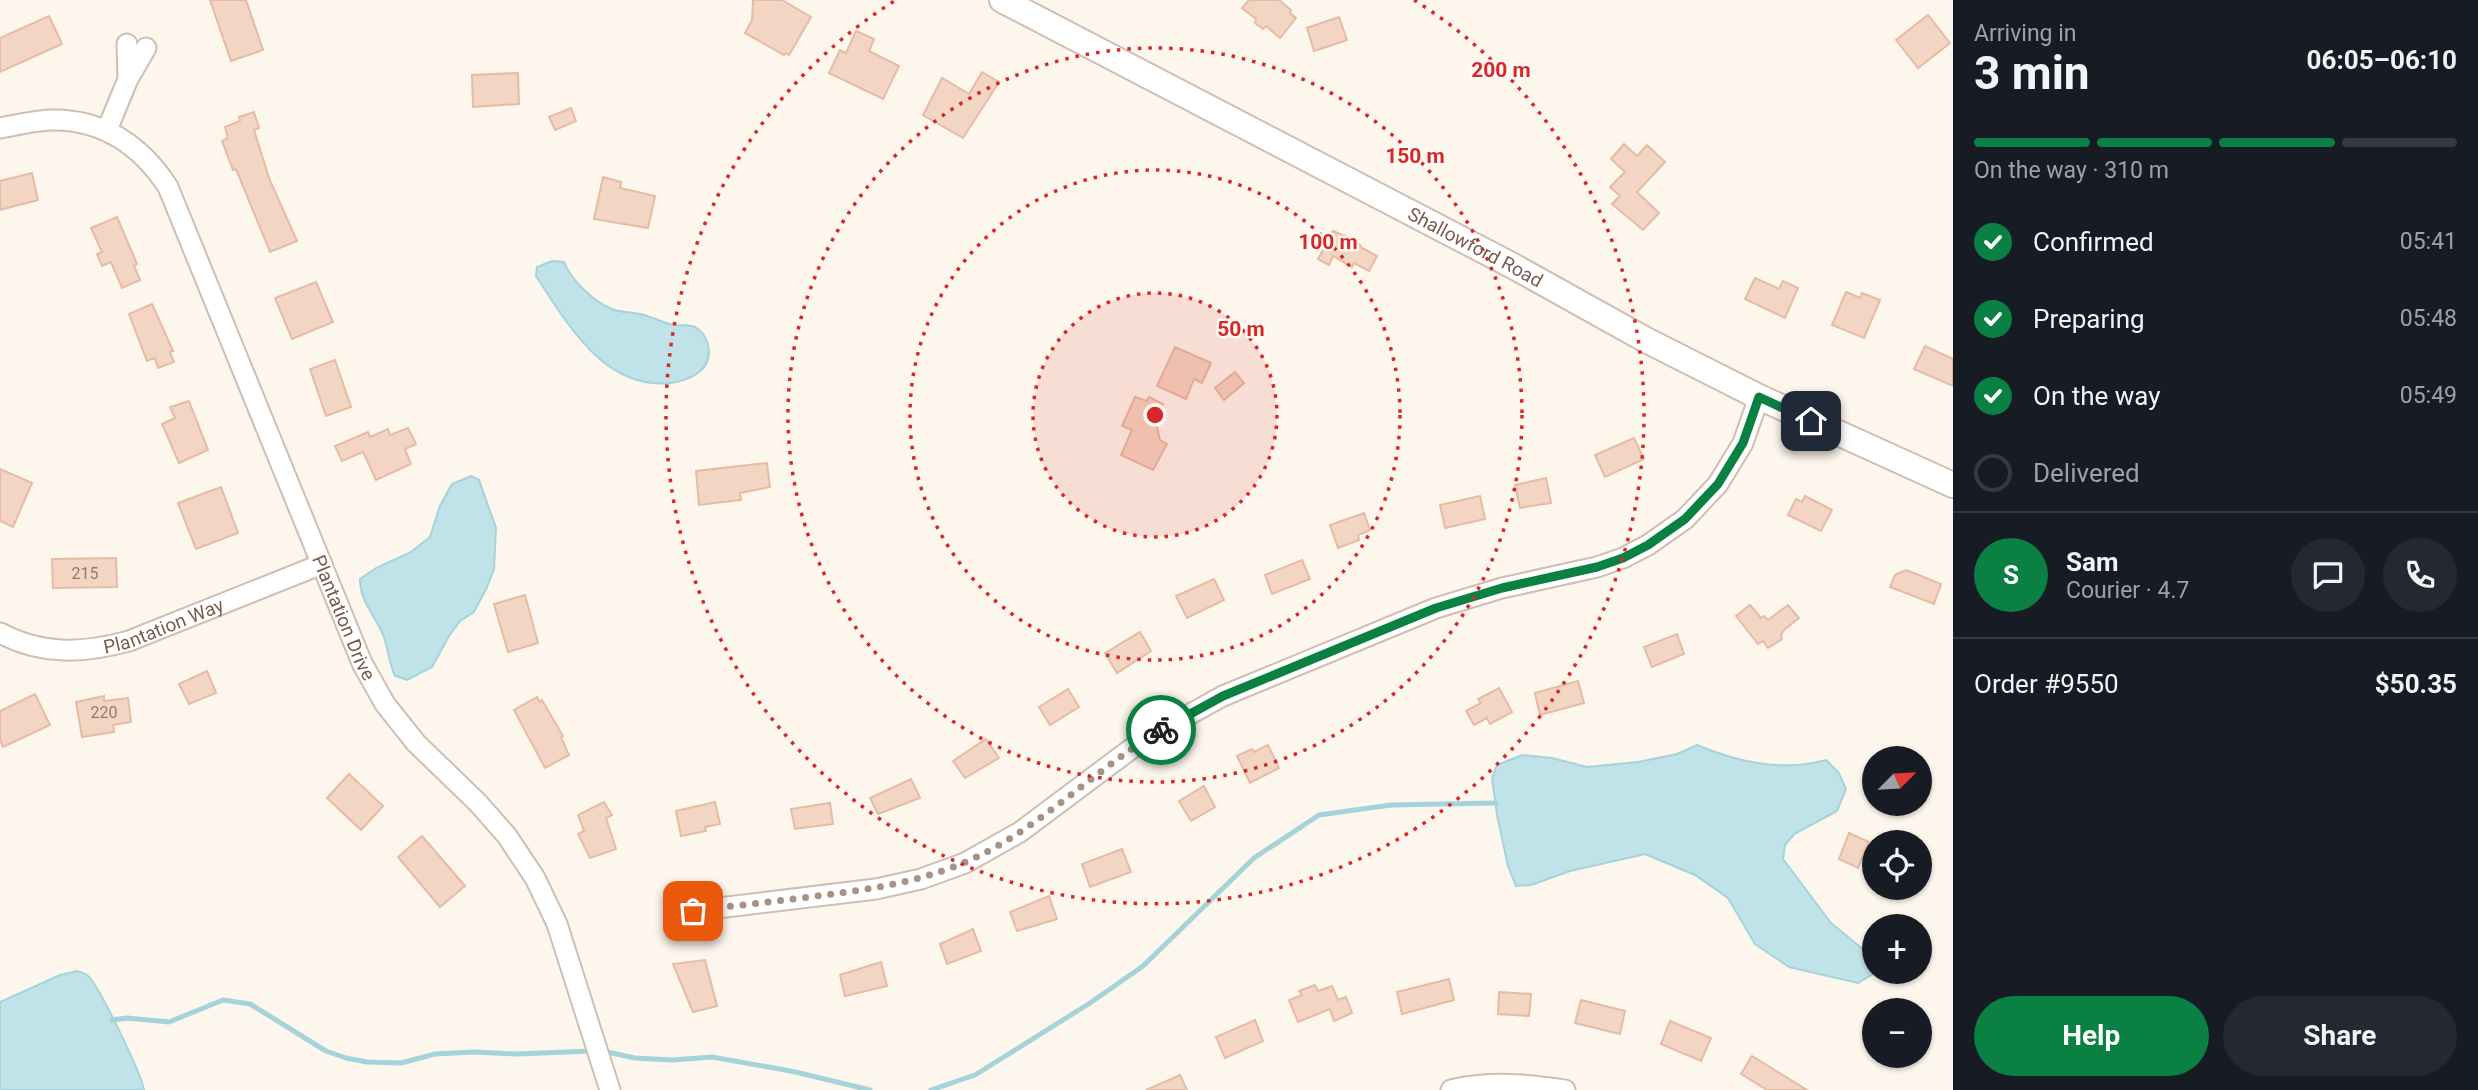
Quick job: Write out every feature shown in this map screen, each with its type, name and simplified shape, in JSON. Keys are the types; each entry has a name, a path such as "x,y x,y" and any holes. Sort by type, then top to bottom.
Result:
{"street":[{"name":"Shallowford Road","path":"1002,0 1513,266 1646,340 1759,397 1953,485"},
{"path":"107,130 128,79 136,46"},
{"name":"Plantation Drive","path":"0,128 49,120 79,122 107,130 142,153 168,187 362,663 385,704 416,743 500,828 535,878 557,923 610,1090"},
{"path":"693,911 876,889 921,879 965,863 1020,832 1143,740 1223,696 1436,608 1502,588 1597,567 1641,548 1685,519 1718,484 1743,443 1759,397"},
{"name":"Plantation Way","path":"0,634 35,647 65,651 97,649 129,641 322,564"},
{"path":"1451,1090 1497,1084 1527,1084 1565,1090"}],"water":[{"path":"552,261 564,262 584,290 612,309 644,315 674,325 695,327 704,336 709,349 704,367 689,378 670,383 647,382 626,376 607,365 575,332 536,276 537,267"},
{"path":"471,476 479,480 496,528 494,569 474,612 460,621 432,667 407,680 395,676 381,629 365,602 360,579 376,568 411,552 430,537 440,506 452,484"},
{"path":"1697,745 1744,760 1777,765 1826,760 1839,773 1846,789 1837,811 1794,834 1785,845 1783,859 1831,923 1862,948 1862,981 1858,983 1789,967 1755,944 1728,898 1695,875 1645,854 1570,871 1531,885 1516,886 1508,866 1497,815 1492,778 1497,765 1522,755 1552,758 1587,767 1638,762 1677,754"},
{"path":"77,971 87,975 101,995 128,1049 144,1090 0,1090 0,1002 60,975"}],"building":[{"path":"210,0 246,0 263,50 231,61"},
{"path":"753,0 782,0 811,17 789,55 784,55 745,33 752,20"},
{"path":"1249,0 1279,0 1296,18 1280,38 1266,26 1263,29 1255,23 1256,19 1242,8"},
{"path":"1928,15 1950,43 1918,68 1896,40"},
{"path":"49,16 62,44 0,72 0,38"},
{"path":"1339,17 1347,40 1314,51 1307,28"},
{"path":"856,31 874,39 869,51 899,66 883,99 829,73 840,50 846,53"},
{"path":"982,72 999,82 963,138 923,115 942,78 969,94"},
{"path":"518,73 519,104 473,107 472,75"},
{"path":"571,108 576,121 555,130 549,117"},
{"path":"254,112 259,128 254,130 269,178 297,241 270,252 222,141 228,138 225,127 240,121 239,117"},
{"path":"1624,144 1637,156 1647,145 1665,162 1637,192 1659,213 1643,230 1612,204 1620,196 1610,187 1625,172 1611,159"},
{"path":"32,173 38,200 0,210 0,181"},
{"path":"603,177 621,182 620,188 655,196 648,228 594,219"},
{"path":"117,217 137,264 134,266 140,280 122,288 111,262 102,266 97,254 102,252 91,228"},
{"path":"1333,231 1357,241 1362,248 1377,256 1369,271 1354,263 1352,267 1333,256 1329,265 1318,259"},
{"path":"1755,278 1779,289 1783,281 1798,288 1785,318 1745,299"},
{"path":"316,282 333,322 292,339 275,298"},
{"path":"1846,292 1860,298 1862,293 1880,300 1864,338 1832,325"},
{"path":"152,304 173,351 170,352 174,362 158,368 155,358 147,361 129,314"},
{"path":"1925,346 1953,359 1953,386 1914,369"},
{"path":"1175,347 1211,363 1202,383 1194,379 1186,399 1157,386"},
{"path":"335,360 351,407 326,416 310,369"},
{"path":"1235,372 1244,383 1224,400 1215,388"},
{"path":"1135,397 1147,401 1149,397 1163,404 1155,419 1160,440 1167,444 1153,470 1121,455 1132,430 1122,426"},
{"path":"189,401 208,450 179,463 162,424 175,418 170,407"},
{"path":"408,428 416,444 405,449 411,464 376,480 363,452 342,461 335,446 368,432 370,437 388,429 390,435"},
{"path":"1634,438 1644,459 1605,477 1595,455"},
{"path":"767,463 770,487 740,493 741,500 699,505 696,471"},
{"path":"0,469 32,483 13,527 0,521"},
{"path":"1546,478 1551,503 1520,508 1515,485"},
{"path":"221,487 238,533 196,549 178,503"},
{"path":"1480,496 1485,519 1445,528 1440,505"},
{"path":"1805,496 1832,510 1821,531 1788,515 1796,499 1802,502"},
{"path":"1364,513 1370,530 1358,535 1359,540 1338,548 1330,525"},
{"path":"116,558 117,587 53,588 52,559"},
{"path":"1302,560 1310,579 1272,594 1265,575"},
{"path":"1906,570 1941,584 1934,604 1890,587 1895,575"},
{"path":"1214,579 1224,600 1187,618 1176,596"},
{"path":"525,595 538,643 508,652 494,604"},
{"path":"1750,605 1761,618 1764,616 1768,620 1788,605 1799,618 1784,630 1782,639 1768,648 1763,641 1758,644 1736,616"},
{"path":"1140,632 1151,651 1117,673 1105,653"},
{"path":"1677,634 1684,654 1652,667 1644,647"},
{"path":"207,671 216,693 189,704 179,684"},
{"path":"1578,681 1584,703 1540,715 1535,693"},
{"path":"1499,688 1512,712 1490,724 1487,718 1474,725 1466,711 1481,703 1478,699"},
{"path":"1068,689 1079,707 1050,725 1039,707"},
{"path":"35,694 50,725 3,747 0,740 0,711"},
{"path":"104,696 104,701 128,698 131,722 113,725 114,732 82,737 76,702"},
{"path":"537,697 540,702 542,700 563,736 561,737 569,755 545,768 514,710"},
{"path":"986,739 999,758 965,778 953,761"},
{"path":"1268,745 1279,768 1250,783 1237,756"},
{"path":"349,774 383,806 361,830 327,798"},
{"path":"911,779 920,798 878,814 870,798"},
{"path":"1204,786 1215,807 1191,821 1179,801"},
{"path":"604,802 612,815 606,818 616,849 590,858 578,834 584,831 578,815"},
{"path":"715,802 720,824 705,827 706,831 681,836 676,811"},
{"path":"830,803 833,824 795,829 791,809"},
{"path":"1849,833 1862,839 1862,859 1858,868 1839,859"},
{"path":"422,836 465,886 440,907 398,857"},
{"path":"1122,849 1131,872 1090,887 1082,864"},
{"path":"1049,896 1057,919 1017,931 1010,912"},
{"path":"973,929 981,951 947,964 940,944"},
{"path":"705,960 717,1006 693,1012 673,964"},
{"path":"881,962 887,986 845,996 840,975"},
{"path":"1449,979 1454,1000 1402,1014 1397,992"},
{"path":"1315,985 1318,991 1332,986 1338,1000 1346,997 1352,1013 1334,1021 1330,1009 1298,1022 1289,1000 1302,995 1299,991"},
{"path":"1499,992 1531,994 1529,1016 1498,1014"},
{"path":"1581,1000 1625,1011 1620,1034 1575,1023"},
{"path":"1255,1020 1263,1041 1225,1058 1216,1037"},
{"path":"1670,1021 1711,1038 1701,1061 1661,1044"},
{"path":"1752,1056 1807,1090 1767,1090 1741,1074"},
{"path":"1180,1075 1187,1090 1146,1090"}],"waterway":[{"path":"931,1090 975,1075 1090,1003 1143,966 1254,858 1319,815 1391,805 1496,803"},
{"path":"112,1020 127,1018 169,1022 223,1000 250,1004 326,1051 367,1062 401,1063 435,1054 474,1052 517,1054 592,1051"},
{"path":"602,1051 635,1058 672,1060 712,1057 791,1071 870,1090"}],"way so far":[{"path":"693,911 876,889 921,879 965,863 1020,832 1105,767 1161,730"}],"route":[{"path":"1161,730 1223,696 1436,608 1502,588 1597,567 1648,545 1685,519 1718,484 1743,443 1759,397 1811,421"}]}
